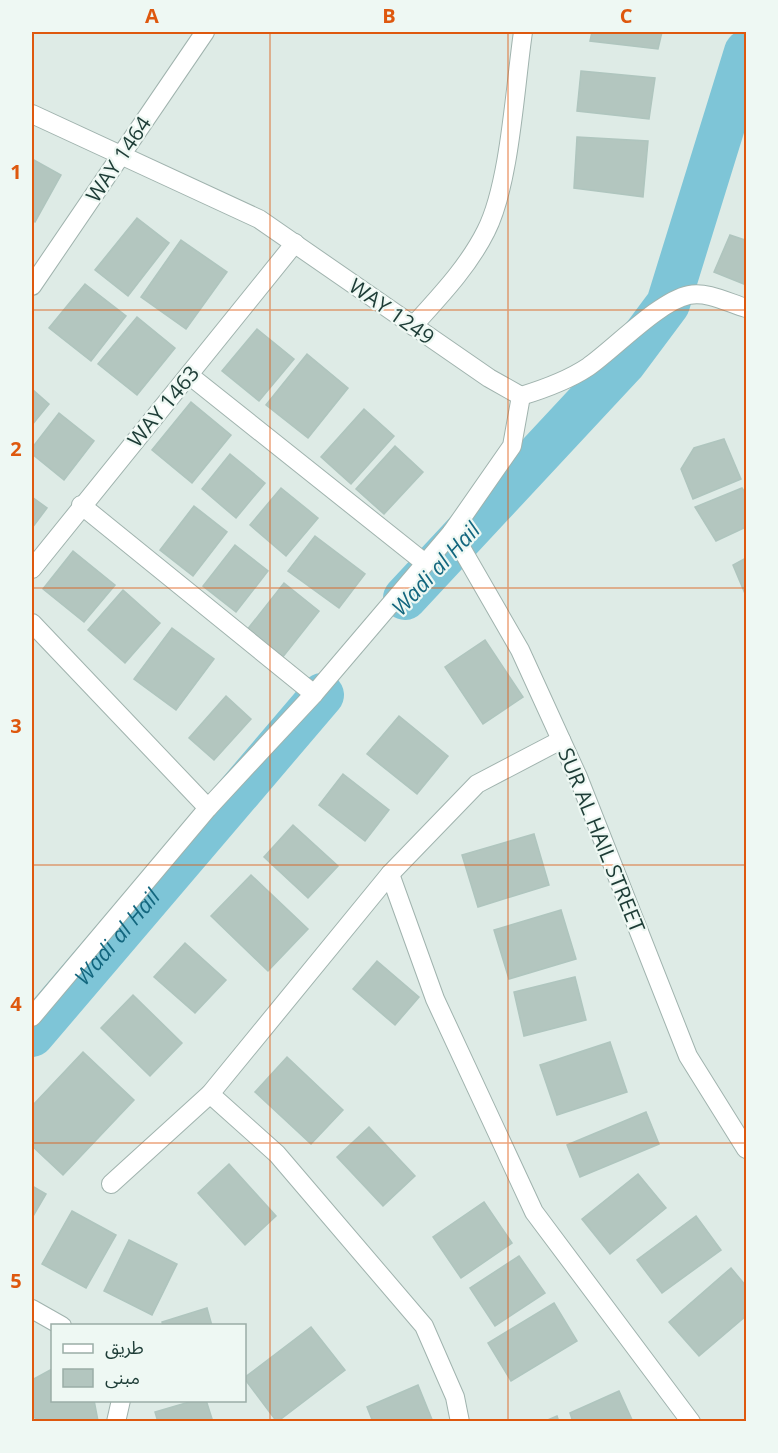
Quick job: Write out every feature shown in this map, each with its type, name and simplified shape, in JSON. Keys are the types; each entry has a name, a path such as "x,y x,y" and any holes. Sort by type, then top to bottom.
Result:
{"street":[{"name":"WAY 1464","path":"32,286 205,32"},
{"path":"413,326 462,272 487,230 503,178 523,32"},
{"name":"WAY 1249","path":"32,114 120,157 259,219 413,326 521,396"},
{"name":"WAY 1463","path":"32,569 81,505 295,243"},
{"path":"32,1017 208,808 314,694 452,532 512,446 521,396 551,388 587,368 668,304 689,295 710,296 747,308"},
{"path":"189,375 425,563"},
{"path":"81,505 314,694"},
{"name":"SUR AL HAIL STREET","path":"452,532 520,650 561,740 688,1056 747,1149"},
{"path":"32,623 208,808"},
{"path":"111,1184 210,1094 390,874 477,784 561,740"},
{"path":"390,874 435,999 534,1212 691,1422"},
{"path":"210,1094 277,1154 424,1326 455,1397 460,1422"},
{"path":"32,1309 58,1324"},
{"path":"116,1422 121,1402"}],"building":[{"path":"592,32 662,32 658,49 590,41"},
{"path":"581,71 655,78 649,119 577,111"},
{"path":"577,137 648,141 643,197 574,188"},
{"path":"32,159 61,175 35,222 32,220"},
{"path":"137,218 169,243 128,296 95,270"},
{"path":"730,235 745,240 746,237 746,285 714,272"},
{"path":"181,240 227,272 186,329 141,297"},
{"path":"85,284 126,316 91,361 49,328"},
{"path":"137,317 175,348 137,395 98,364"},
{"path":"257,329 294,359 259,401 222,371"},
{"path":"307,354 348,388 308,438 266,405"},
{"path":"32,389 49,404 32,425"},
{"path":"191,402 231,435 192,483 152,450"},
{"path":"364,409 394,436 351,484 321,457"},
{"path":"59,413 94,441 64,480 32,454 32,448"},
{"path":"724,439 741,479 693,499 681,469 694,448"},
{"path":"395,446 423,472 384,514 356,489"},
{"path":"230,454 265,483 236,518 202,489"},
{"path":"281,488 318,518 286,556 250,525"},
{"path":"742,488 746,494 746,527 716,541 695,507"},
{"path":"32,497 47,508 32,528"},
{"path":"194,506 227,532 193,576 160,550"},
{"path":"315,536 365,574 339,608 288,571"},
{"path":"235,545 268,571 236,612 203,586"},
{"path":"73,551 115,585 84,622 43,589"},
{"path":"746,558 746,596 733,565"},
{"path":"284,583 319,611 282,658 247,630"},
{"path":"123,590 160,623 125,663 88,630"},
{"path":"172,628 214,659 176,710 134,679"},
{"path":"485,640 523,697 483,724 445,667"},
{"path":"226,696 251,719 214,760 189,738"},
{"path":"399,716 448,756 417,794 367,754"},
{"path":"343,774 389,810 365,841 319,805"},
{"path":"293,825 338,866 308,898 264,857"},
{"path":"534,834 549,885 478,907 462,855"},
{"path":"251,875 308,929 268,971 211,916"},
{"path":"561,910 576,959 509,979 494,930"},
{"path":"185,943 226,980 195,1013 154,977"},
{"path":"377,961 419,997 395,1025 353,989"},
{"path":"575,977 586,1020 524,1036 514,992"},
{"path":"133,995 182,1043 150,1076 101,1028"},
{"path":"610,1042 627,1092 557,1115 540,1065"},
{"path":"83,1052 134,1100 63,1175 32,1146 32,1106"},
{"path":"287,1057 343,1110 311,1144 255,1092"},
{"path":"646,1112 659,1144 580,1177 567,1145"},
{"path":"369,1127 415,1176 383,1206 337,1157"},
{"path":"229,1164 276,1216 245,1245 198,1193"},
{"path":"638,1174 666,1208 610,1254 582,1219"},
{"path":"32,1186 46,1194 32,1218"},
{"path":"484,1202 512,1243 461,1278 433,1237"},
{"path":"72,1211 116,1235 86,1288 42,1264"},
{"path":"696,1216 721,1250 662,1293 637,1260"},
{"path":"129,1240 177,1264 152,1315 104,1291"},
{"path":"519,1256 545,1293 495,1326 470,1288"},
{"path":"731,1268 746,1286 746,1316 699,1356 669,1322"},
{"path":"554,1303 577,1341 511,1381 488,1343"},
{"path":"207,1308 211,1324 162,1324 162,1322"},
{"path":"311,1327 345,1370 277,1422 246,1381 246,1376"},
{"path":"51,1370 51,1402 94,1402 98,1421 47,1422 32,1417 32,1380"},
{"path":"418,1385 433,1422 373,1422 367,1407"},
{"path":"619,1391 633,1422 573,1422 570,1413"},
{"path":"189,1402 207,1402 213,1422 158,1422 155,1412"},
{"path":"557,1416 559,1422 543,1422"}],"waterway":[{"name":"Wadi al Hail","path":"405,598 624,363 668,304 746,52"},
{"name":"Wadi al Hail","path":"32,1035 322,695"}]}
